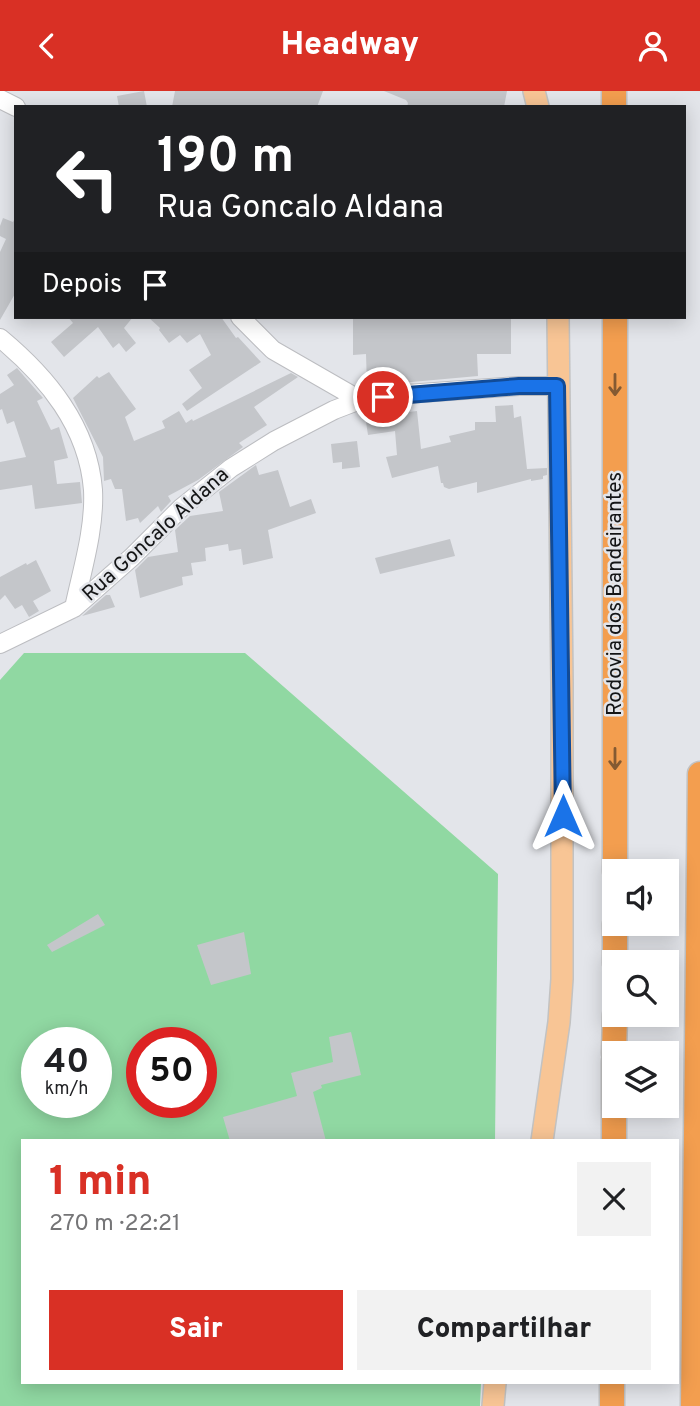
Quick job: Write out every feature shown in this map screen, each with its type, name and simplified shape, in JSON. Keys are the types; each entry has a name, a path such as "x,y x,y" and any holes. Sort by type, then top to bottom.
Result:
{"highway":[{"name":"Rodovia dos Bandeirantes","path":"615,319 615,859"},
{"path":"693,1406 700,773"},
{"path":"614,1118 614,1139"},
{"path":"612,1384 612,1406"}],"main road":[{"path":"542,1139 559,1021 562,979 558,319"},
{"path":"493,1406 495,1384"}],"street":[{"path":"242,319 273,350 360,400"},
{"path":"0,338 29,362 56,393 80,436 89,463 93,492 90,532 74,608"},
{"name":"Rua Goncalo Aldana","path":"0,644 74,608 132,557 181,508 231,468 274,441 334,410 360,400 407,394 557,386"}],"green space":[{"path":"24,653 245,653 498,874 495,1139 21,1139 21,1384 481,1384 480,1406 0,1406 0,680"}],"building":[{"path":"144,91 147,105 119,105 117,96"},
{"path":"175,91 323,91 318,105 172,105"},
{"path":"384,91 507,91 504,105 408,105 406,100"},
{"path":"3,218 13,222 14,220 14,296 0,320 0,252 6,239 0,236 0,226"},
{"path":"70,319 131,319 124,328 136,343 126,352 119,343 113,348 98,327 64,357 51,342 73,323"},
{"path":"150,319 222,319 236,338 238,337 261,362 187,411 182,404 202,388 189,370 211,355 200,334 187,343 180,335 169,343 160,328"},
{"path":"353,319 511,319 511,354 477,354 478,376 367,386 366,354 353,355"},
{"path":"17,368 43,398 37,401 51,430 59,427 68,458 54,461 57,484 80,482 82,503 35,509 32,485 0,490 0,462 26,457 14,421 7,424 2,409 0,410 0,394 14,385 7,375"},
{"path":"109,372 136,409 125,417 134,441 165,428 162,421 179,411 186,423 192,419 193,421 291,373 298,377 254,407 267,425 239,443 243,447 198,480 168,496 171,501 161,512 158,506 140,523 138,518 126,521 122,489 115,489 111,479 104,481 103,457 73,398 97,376 99,378"},
{"path":"513,405 514,418 521,416 527,469 547,468 547,475 543,476 543,479 531,479 477,493 477,482 449,489 444,487 438,466 392,478 386,457 397,455 395,431 368,435 366,422 376,420 375,416 417,411 421,449 451,442 449,436 475,430 475,422 496,422 495,406"},
{"path":"357,441 360,467 342,469 342,462 333,463 331,444"},
{"path":"256,465 259,475 278,470 290,507 311,499 316,513 268,530 273,558 243,565 241,549 229,551 228,544 205,548 206,561 191,563 193,575 182,577 183,585 140,598 135,570 148,557 178,552 175,530 190,516 223,511 219,492"},
{"path":"450,539 455,556 380,574 375,558"},
{"path":"36,560 51,591 33,601 39,611 29,617 22,605 15,609 5,595 0,600 0,577"},
{"path":"106,595 110,595 115,607 82,616"},
{"path":"98,914 105,925 52,952 47,945"},
{"path":"244,932 251,974 211,985 197,945"},
{"path":"351,1032 361,1075 321,1085 322,1088 313,1092 325,1139 229,1139 223,1117 297,1096 291,1073 333,1062 329,1037"}],"route":[{"path":"383,397 519,386 557,386 563,816"}]}
